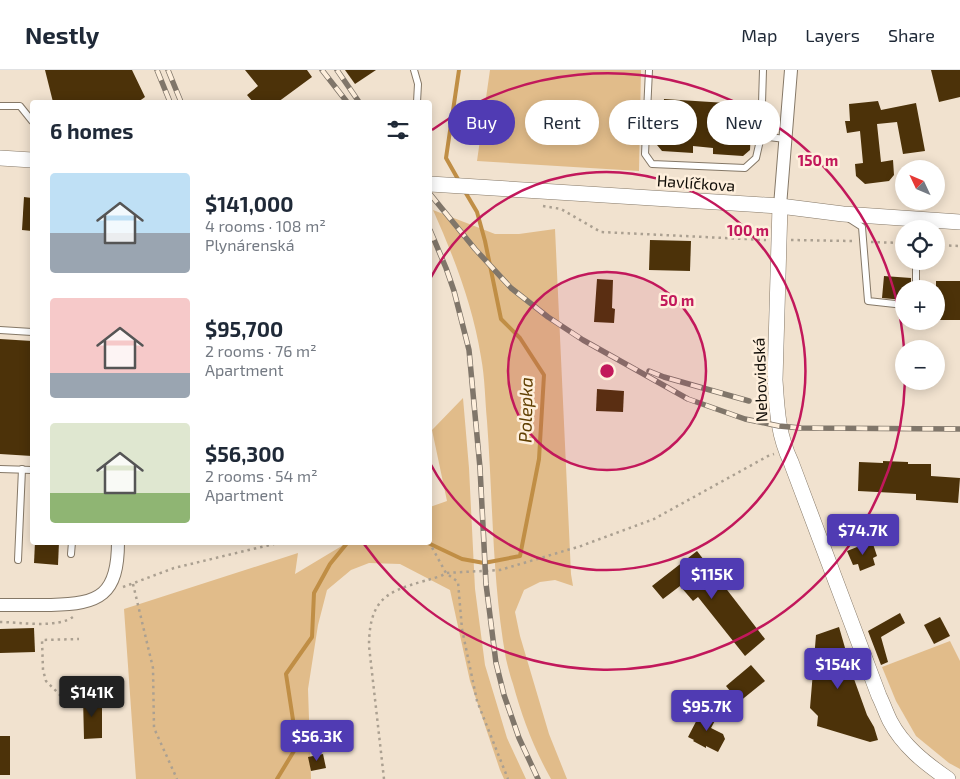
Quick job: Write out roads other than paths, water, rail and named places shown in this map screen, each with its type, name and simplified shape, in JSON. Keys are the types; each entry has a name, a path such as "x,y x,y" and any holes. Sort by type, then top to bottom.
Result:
{"street":[{"path":"780,206 791,70"},
{"path":"0,158 30,160"},
{"name":"Havlíčkova","path":"435,184 780,206 915,221 960,222"},
{"name":"Nebovidská","path":"780,206 775,380 779,426 786,452 891,723 907,746 948,779"},
{"path":"0,605 79,604 92,600 102,594 110,585 116,573 118,545"}],"lane":[{"path":"414,70 418,84 417,100"},
{"path":"650,70 645,154 652,164 745,168 756,158 760,145"},
{"path":"763,70 763,100"},
{"path":"0,106 20,106 30,118"},
{"path":"780,138 785,139"},
{"path":"843,214 862,227 868,301 895,304"},
{"path":"0,330 30,332"},
{"path":"0,469 30,470"},
{"path":"18,560 22,470"},
{"path":"72,545 72,554"}],"waterway":[{"name":"Polepka","path":"459,70 446,158 459,181"},
{"name":"Polepka","path":"432,545 462,559 484,563 520,556 539,459 544,375 520,338 501,319 477,212 464,190"},
{"name":"Polepka","path":"277,779 297,746 286,674 312,637 314,593 330,564 346,545"}],"railway":[{"path":"157,70 169,100"},
{"path":"168,70 180,100"},
{"path":"322,70 345,100"},
{"path":"337,70 358,100"},
{"path":"432,196 475,249 511,288 548,317 583,340 688,399 745,419 779,426 801,428 960,429"},
{"path":"432,235 454,291 469,350 480,468 486,584 496,663 504,695 519,738 538,779"},
{"path":"649,371 749,401"}]}
